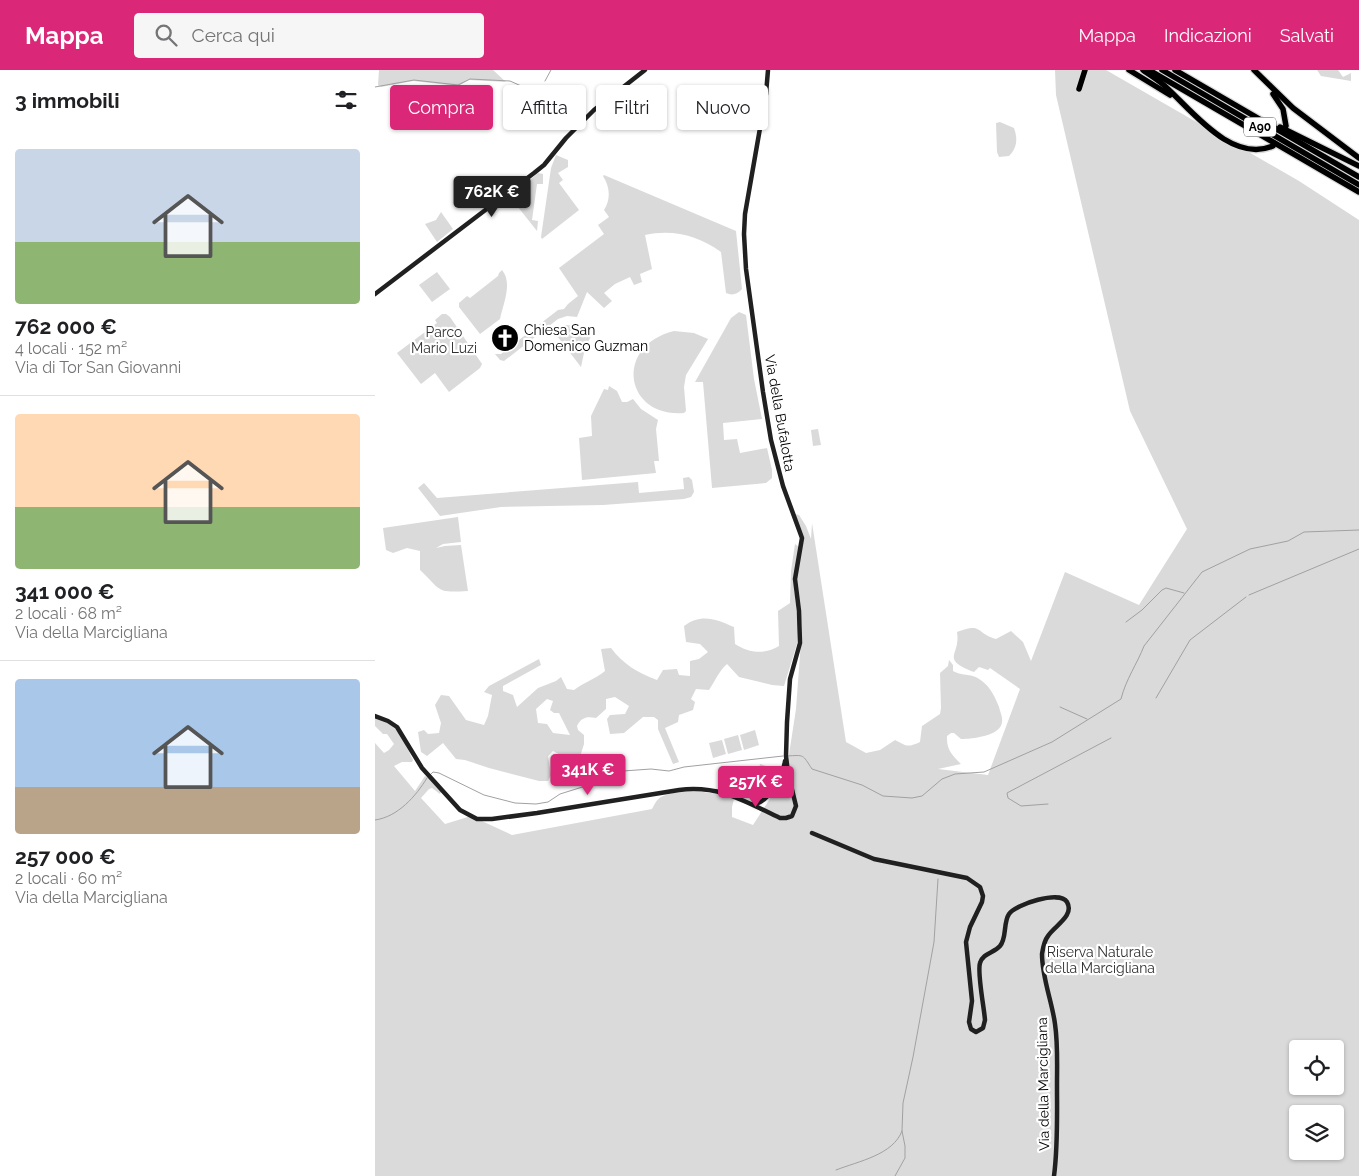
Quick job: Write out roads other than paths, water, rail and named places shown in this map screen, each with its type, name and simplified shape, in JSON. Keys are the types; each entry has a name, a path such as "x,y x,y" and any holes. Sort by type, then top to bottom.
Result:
{"highway":[{"path":"1129,70 1166,92 1221,137 1238,146 1255,150 1273,146"},
{"path":"1143,70 1163,84 1193,113"},
{"path":"1149,70 1359,192"},
{"name":"A90","path":"1162,70 1359,184"},
{"name":"A90","path":"1175,70 1359,177"},
{"path":"1254,70 1293,108 1359,158"},
{"path":"1254,70 1283,107 1286,126"},
{"path":"1259,70 1276,89 1316,125"},
{"path":"1216,94 1241,104 1285,130 1359,166"}],"street":[{"path":"375,294 544,165 566,138 592,112 645,70"},
{"name":"Via della Bufalotta","path":"768,70 766,94 745,214 744,240 746,269 771,440 783,486 802,538 795,579 800,643 789,684 786,756 794,797"},
{"path":"375,716 397,727 422,768 460,810 477,818 492,819 695,789 720,792 780,818 788,818 795,812 796,806 794,797 783,788 778,788 768,794 758,804 749,803"},
{"name":"Via della Bufalotta","path":"768,794 782,773 786,756"},
{"path":"768,794 766,807 771,814"},
{"name":"Via della Marcigliana","path":"812,833 888,863 967,878 980,887 982,902 969,927 966,942 972,1008 969,1024 971,1029 976,1032 983,1028 985,1020 979,970 980,963 985,955 995,951 1002,942 1010,912 1016,908 1048,897 1058,896 1066,900 1069,906 1068,914 1048,935 1042,950 1056,1040 1057,1148 1053,1176"}],"waterway":[{"path":"545,81 551,70"},
{"path":"375,87 414,80 458,85 470,79 510,81 519,85"},
{"path":"787,756 803,756 812,769 862,785 883,796 912,798 922,796 942,779 955,774 984,772 1052,742 1121,699 1144,646 1202,572 1250,549 1288,541 1304,532 1359,530"},
{"path":"1249,595 1359,549"},
{"path":"1126,622 1142,610 1162,590 1166,588 1184,593"},
{"path":"1156,698 1190,640 1246,597"},
{"path":"1060,707 1087,719"},
{"path":"1048,804 1021,806 1008,798 1007,793 1111,738"},
{"path":"430,775 433,772 439,773 484,795 515,803 536,804 548,802 560,794 592,784 623,771 651,769 669,771 684,767 783,756"},
{"path":"375,820 391,815 399,810 417,792 427,778"},
{"path":"895,1176 905,1158 902,1131 903,1103 934,942 938,879"},
{"path":"836,1170 883,1152 898,1139 902,1131"}],"place":[{"name":"Chiesa San Domenico Guzman","path":"505,338"}],"park label":[{"name":"Parco Mario Luzi","path":"444,340"},
{"name":"Riserva Naturale della Marcigliana","path":"1100,960"}]}
